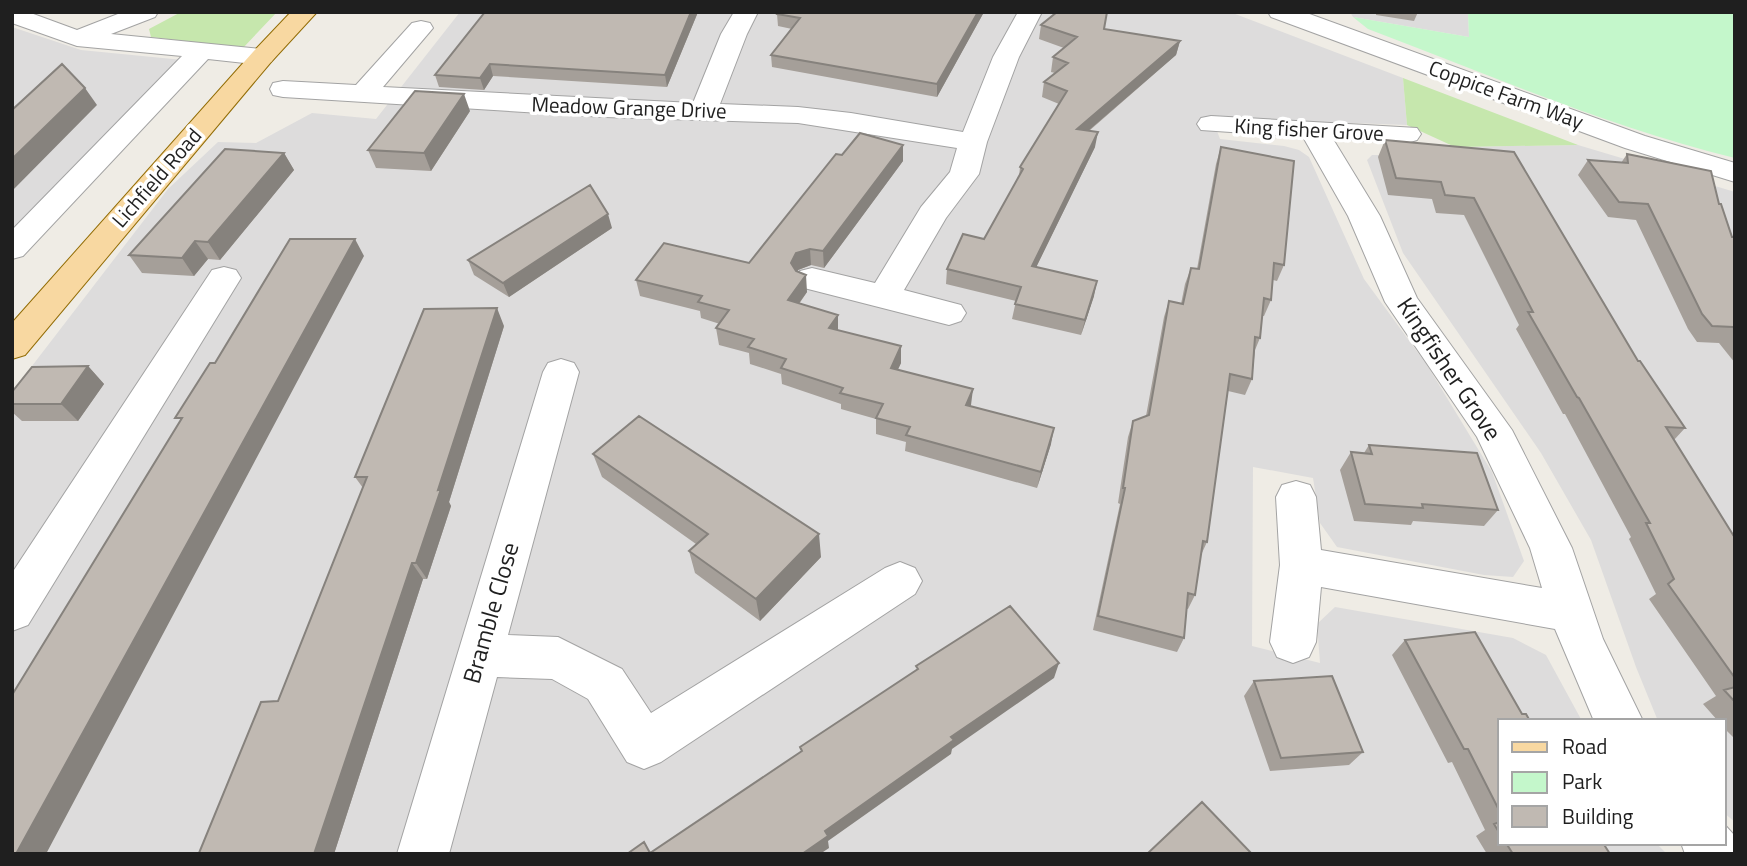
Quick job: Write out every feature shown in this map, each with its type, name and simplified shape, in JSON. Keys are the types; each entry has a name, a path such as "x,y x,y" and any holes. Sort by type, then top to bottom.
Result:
{"main road":[{"name":"Lichfield Road","path":"12,346 262,57 305,12"}],"street":[{"path":"77,38 146,12"},
{"path":"704,111 734,34 746,12"},
{"path":"884,296 932,214 964,174 973,142 1006,57 1030,12"},
{"name":"Coppice Farm Way","path":"1291,14 1635,142 1735,173"},
{"path":"12,15 77,38 262,57"},
{"path":"362,95 421,29"},
{"path":"12,248 202,51"},
{"name":"Meadow Grange Drive","path":"283,89 605,109 704,111 838,119 973,142"},
{"name":"King fisher Grove","path":"1211,124 1407,134"},
{"name":"Kingfisher Grove","path":"1314,131 1364,216 1402,302 1493,430 1551,548 1582,643 1618,719"},
{"path":"12,611 225,278"},
{"path":"812,279 949,313"},
{"name":"Bramble Close","path":"423,854 561,372"},
{"path":"1293,642 1301,565 1296,497"},
{"path":"1301,565 1573,613"},
{"path":"478,655 558,658 605,684 644,745 901,581"}],"shaded area":[{"path":"460,12 1230,12 1403,78 1407,125 1212,118 1220,139 1284,146 1299,150 1309,157 1364,279 1427,365 1492,472 1524,561 1513,577 1484,575 1337,547 1320,523 1313,478 1253,467 1252,646 1320,663 1317,624 1335,607 1513,638 1546,655 1581,719 1498,719 1498,845 1658,845 1667,854 12,854 12,392 168,189 218,142 256,143 312,113 376,119"},
{"path":"1350,12 1468,12 1469,37 1353,17"},
{"path":"12,27 81,50 183,60 12,243"},
{"path":"1578,145 1735,192 1735,822 1726,815 1726,719 1657,719 1591,540 1541,453 1403,253 1367,160 1372,155 1429,155 1455,147"}],"green space":[{"path":"181,12 277,12 243,48 151,37 149,29"},
{"path":"1468,12 1735,12 1735,158 1596,116 1368,29 1353,17 1469,37"},
{"path":"1403,78 1578,145 1455,147 1407,125"}],"building":[{"path":"485,12 691,12 665,75 490,64 480,78 435,75"},
{"path":"978,12 937,84 771,55 800,18 777,14"},
{"path":"1057,12 1107,12 1104,29 1180,41 1077,129 1098,132 1032,266 1097,281 1085,320 1015,304 1021,287 947,269 963,234 984,239 1023,169 1020,167 1067,91 1044,82 1068,63 1053,57 1077,37 1041,25"},
{"path":"62,64 85,88 12,159 12,110"},
{"path":"415,91 464,94 424,153 368,150"},
{"path":"860,133 903,145 823,251 810,249 796,253 791,263 796,271 806,275 788,300 838,315 829,328 901,346 891,368 973,389 966,405 1054,428 1041,472 906,435 910,427 876,418 883,404 840,393 843,388 781,368 786,359 748,347 754,339 716,328 729,310 698,302 702,296 636,280 664,243 749,263 836,154 842,155"},
{"path":"1385,140 1514,152 1638,361 1685,428 1666,427 1735,538 1735,678 1668,584 1674,579 1646,523 1650,523 1528,312 1533,312 1474,198 1445,195 1441,182 1396,178"},
{"path":"1221,147 1294,161 1284,265 1274,263 1271,300 1264,298 1260,338 1255,337 1252,379 1230,374 1207,542 1203,541 1195,595 1188,593 1184,638 1098,616 1125,488 1133,421 1149,415 1169,301 1183,304 1191,268 1199,269"},
{"path":"225,149 284,153 208,242 195,241 182,258 129,255"},
{"path":"1627,154 1711,171 1719,204 1732,237 1735,237 1735,329 1712,326 1702,314 1648,204 1619,202 1588,160 1628,163"},
{"path":"590,185 608,214 503,283 468,260"},
{"path":"290,239 355,239 16,854 12,854 12,695 182,418 175,418 210,363 215,363"},
{"path":"497,308 438,490 441,489 416,563 412,563 314,854 199,853 261,702 278,701 367,477 355,477 424,309"},
{"path":"88,366 61,404 12,404 12,392 32,367"},
{"path":"639,416 819,534 756,599 689,551 708,534 593,454"},
{"path":"1369,445 1477,453 1498,510 1422,504 1423,508 1365,504 1351,452 1372,454"},
{"path":"1010,606 1059,663 951,737 954,740 825,831 828,836 802,854 627,854 644,842 650,853 802,751 800,747 918,669 916,666"},
{"path":"1475,632 1522,714 1526,714 1529,719 1498,719 1498,808 1468,749 1464,749 1405,640"},
{"path":"1332,676 1363,752 1281,758 1254,681"},
{"path":"1735,687 1735,702 1724,690"},
{"path":"1202,802 1252,854 1147,854"},
{"path":"1507,845 1604,845 1610,854 1513,854"}]}
